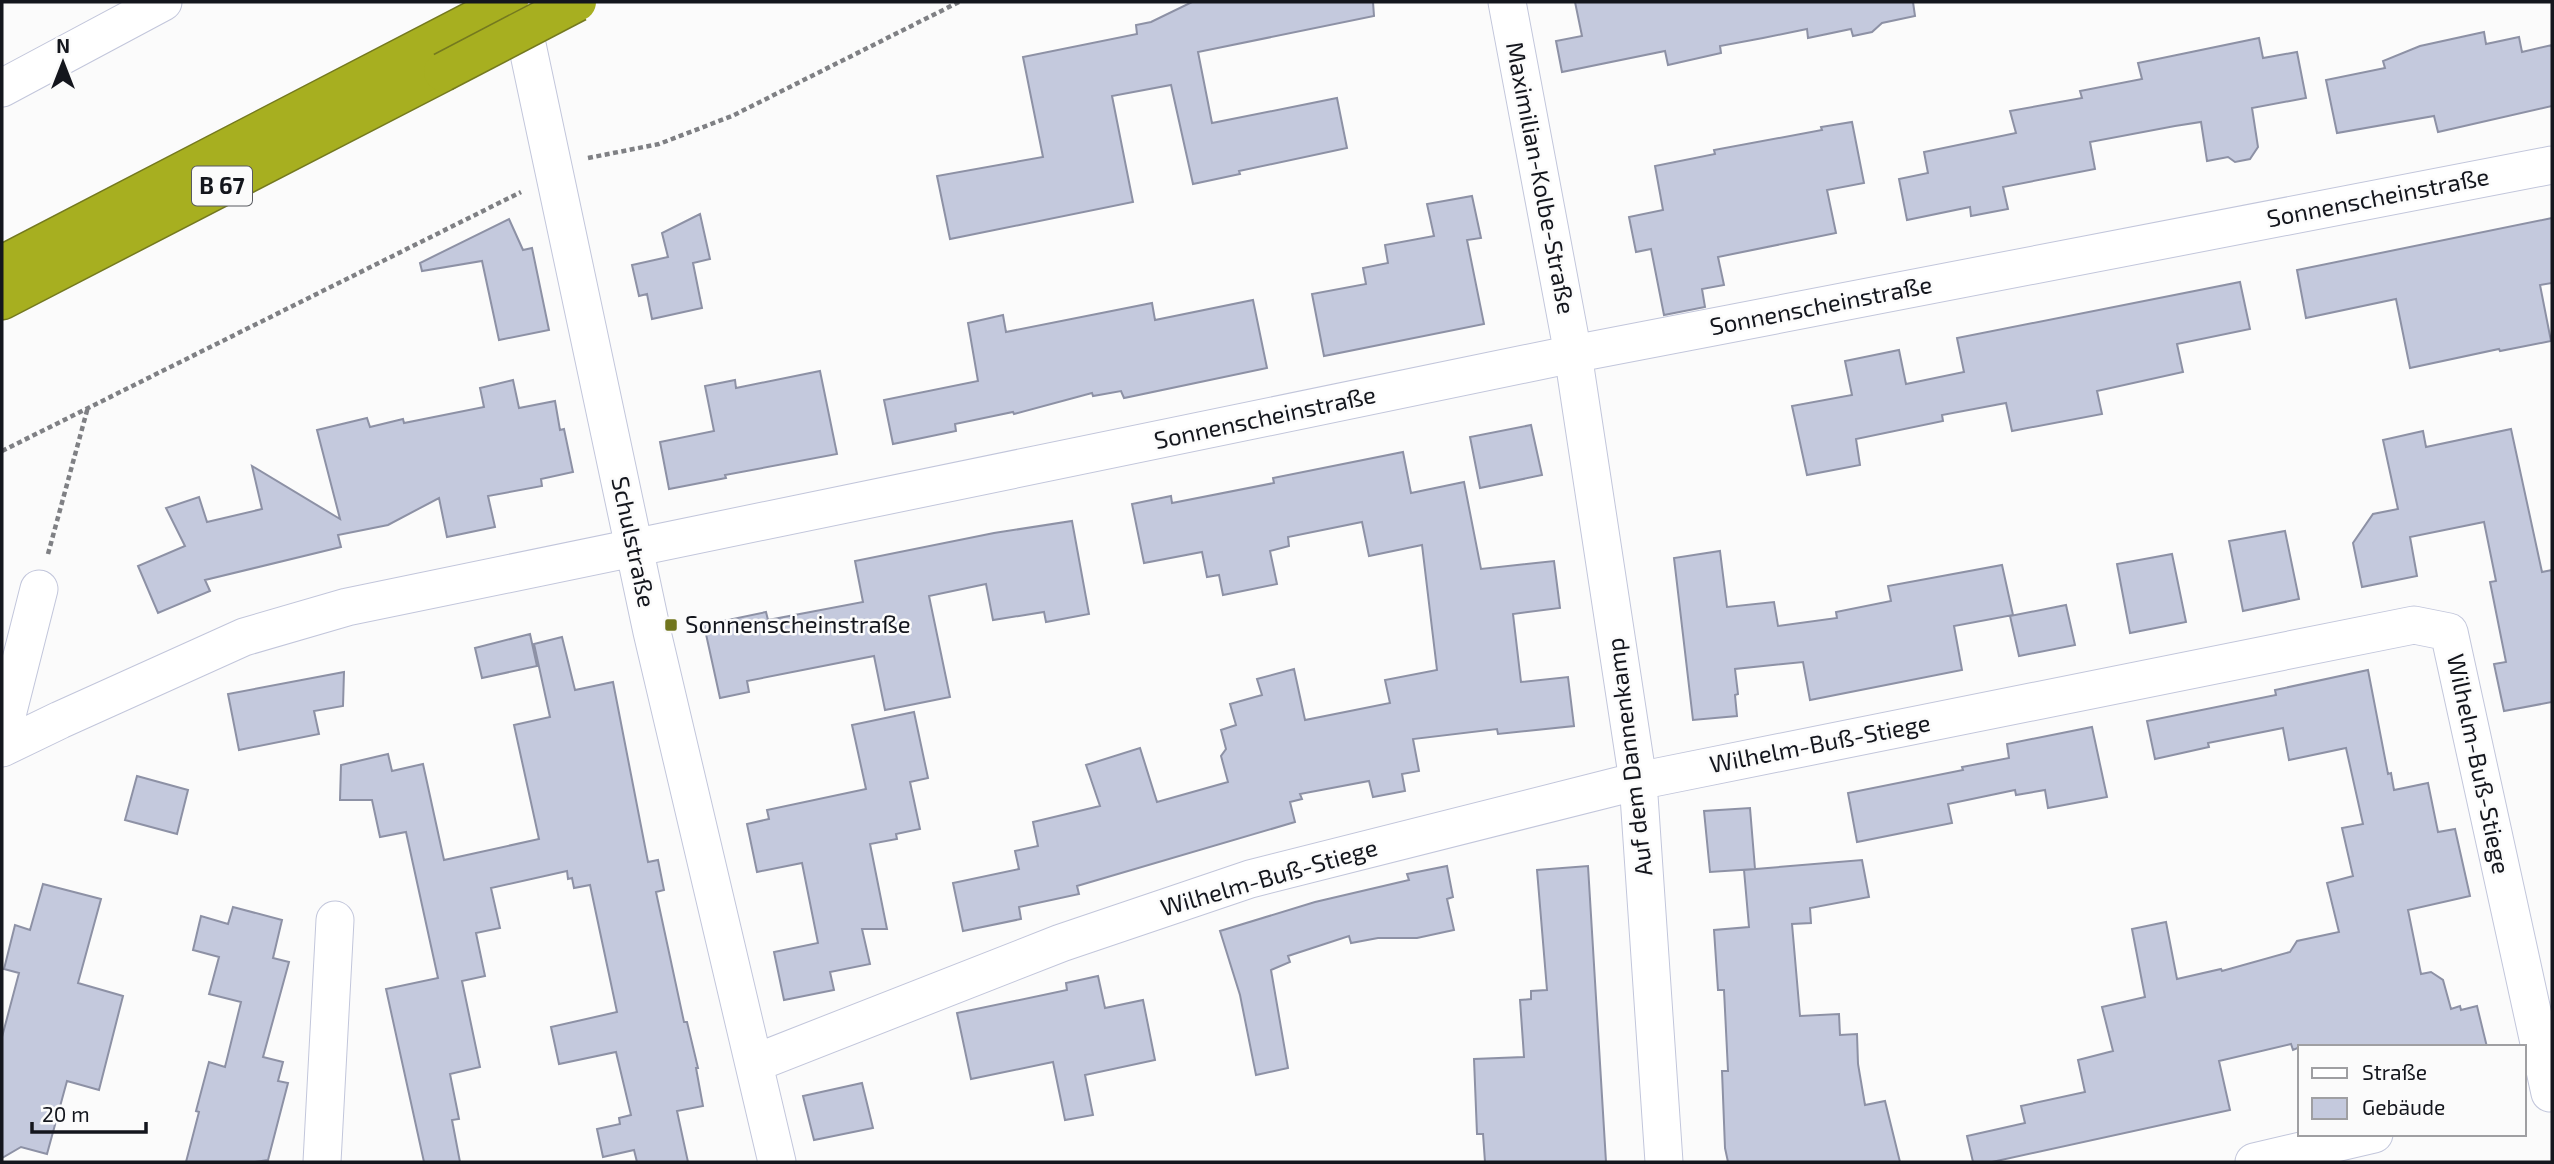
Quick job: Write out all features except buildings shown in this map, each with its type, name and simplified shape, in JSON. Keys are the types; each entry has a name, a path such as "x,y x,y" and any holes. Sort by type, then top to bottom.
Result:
{"highway":[{"name":"B 67","path":"2,300 437,58 509,2"},
{"name":"B 67","path":"2,265 437,58 577,2"}],"street":[{"path":"2,88 163,2"},
{"name":"Schulstraße","path":"518,2 634,549 777,1162"},
{"name":"Maximilian-Kolbe-Straße","path":"1507,2 1573,354"},
{"name":"Sonnenscheinstraße","path":"2,748 244,637 347,607 1573,354 2552,165"},
{"name":"Auf dem Dannenkamp","path":"1573,354 1638,781 1664,1162"},
{"path":"2,735 39,589"},
{"name":"Wilhelm-Buß-Stiege","path":"755,1063 1061,943 1250,879 1638,781 2414,625 2449,632 2542,1095"},
{"path":"322,1162 335,920"},
{"path":"2254,1162 2365,1136"}],"path":[{"path":"2,451 583,159 659,144 732,116 959,2"},
{"path":"39,589 88,407"}],"place":[{"name":"Sonnenscheinstraße","path":"671,625"}]}
